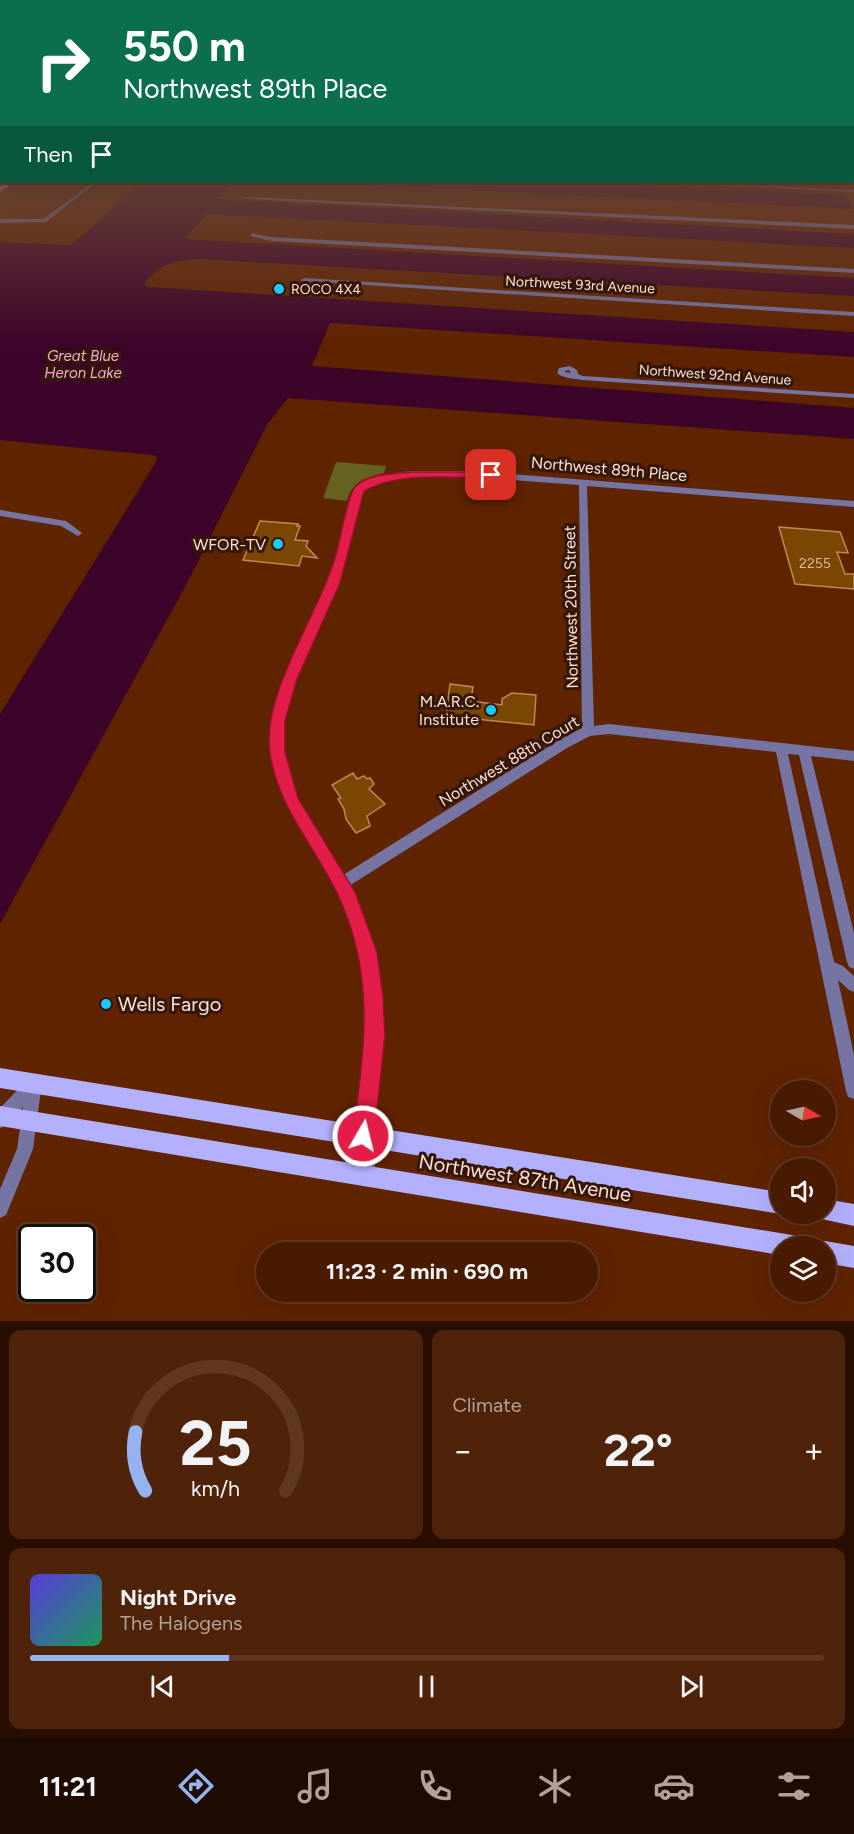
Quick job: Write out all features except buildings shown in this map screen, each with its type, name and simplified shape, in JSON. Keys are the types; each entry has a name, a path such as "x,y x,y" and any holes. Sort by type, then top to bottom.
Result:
{"main road":[{"name":"Northwest 87th Avenue","path":"0,1078 770,1201"},
{"name":"Northwest 87th Avenue","path":"1,1117 770,1242"},
{"path":"836,1212 854,1215"},
{"path":"836,1254 854,1257"}],"street":[{"path":"763,223 854,227"},
{"path":"252,236 854,271"},
{"name":"Northwest 93rd Avenue","path":"304,280 854,314"},
{"name":"Northwest 92nd Avenue","path":"574,375 582,378 854,396"},
{"name":"Northwest 89th Place","path":"341,884 291,800 279,760 276,739 285,693 334,583 346,544 355,497 362,486 388,478 451,473 854,504"},
{"name":"Northwest 20th Street","path":"583,482 588,731"},
{"path":"1,515 58,521 68,524 78,532"},
{"name":"Northwest 88th Court","path":"341,884 563,744 588,731 609,729 854,756"},
{"path":"781,748 854,1091"},
{"path":"804,751 854,962"},
{"path":"341,884 362,931 374,996 373,1059 359,1175"},
{"path":"827,966 838,971 854,985"},
{"path":"1,1117 34,1083"},
{"path":"0,1209 25,1149 34,1083"}],"shaded area":[{"path":"336,462 386,466 384,473 356,485 347,501 323,498"}],"water":[{"name":"Great Blue Heron Lake","path":"97,223 199,223 185,239 854,278 854,296 197,259 167,265 155,272 144,284 150,287 854,332 854,357 330,323 312,366 854,408 854,439 288,398 268,423 185,587 0,924 0,714 157,457 0,440 0,242 71,245"},
{"name":"Great Blue Heron Lake","path":"372,223 647,223 854,234 854,248"}],"place":[{"name":"ROCO 4X4","path":"279,289"},
{"name":"WFOR-TV","path":"278,544"},
{"name":"M.A.R.C. Institute","path":"491,710"},
{"name":"Wells Fargo","path":"106,1004"}],"route":[{"path":"363,1136 375,1036 374,996 368,952 349,898 299,816 287,790 277,752 278,721 290,679 334,583 346,544 355,497 362,486 375,480 411,475 451,473 491,475"}]}
